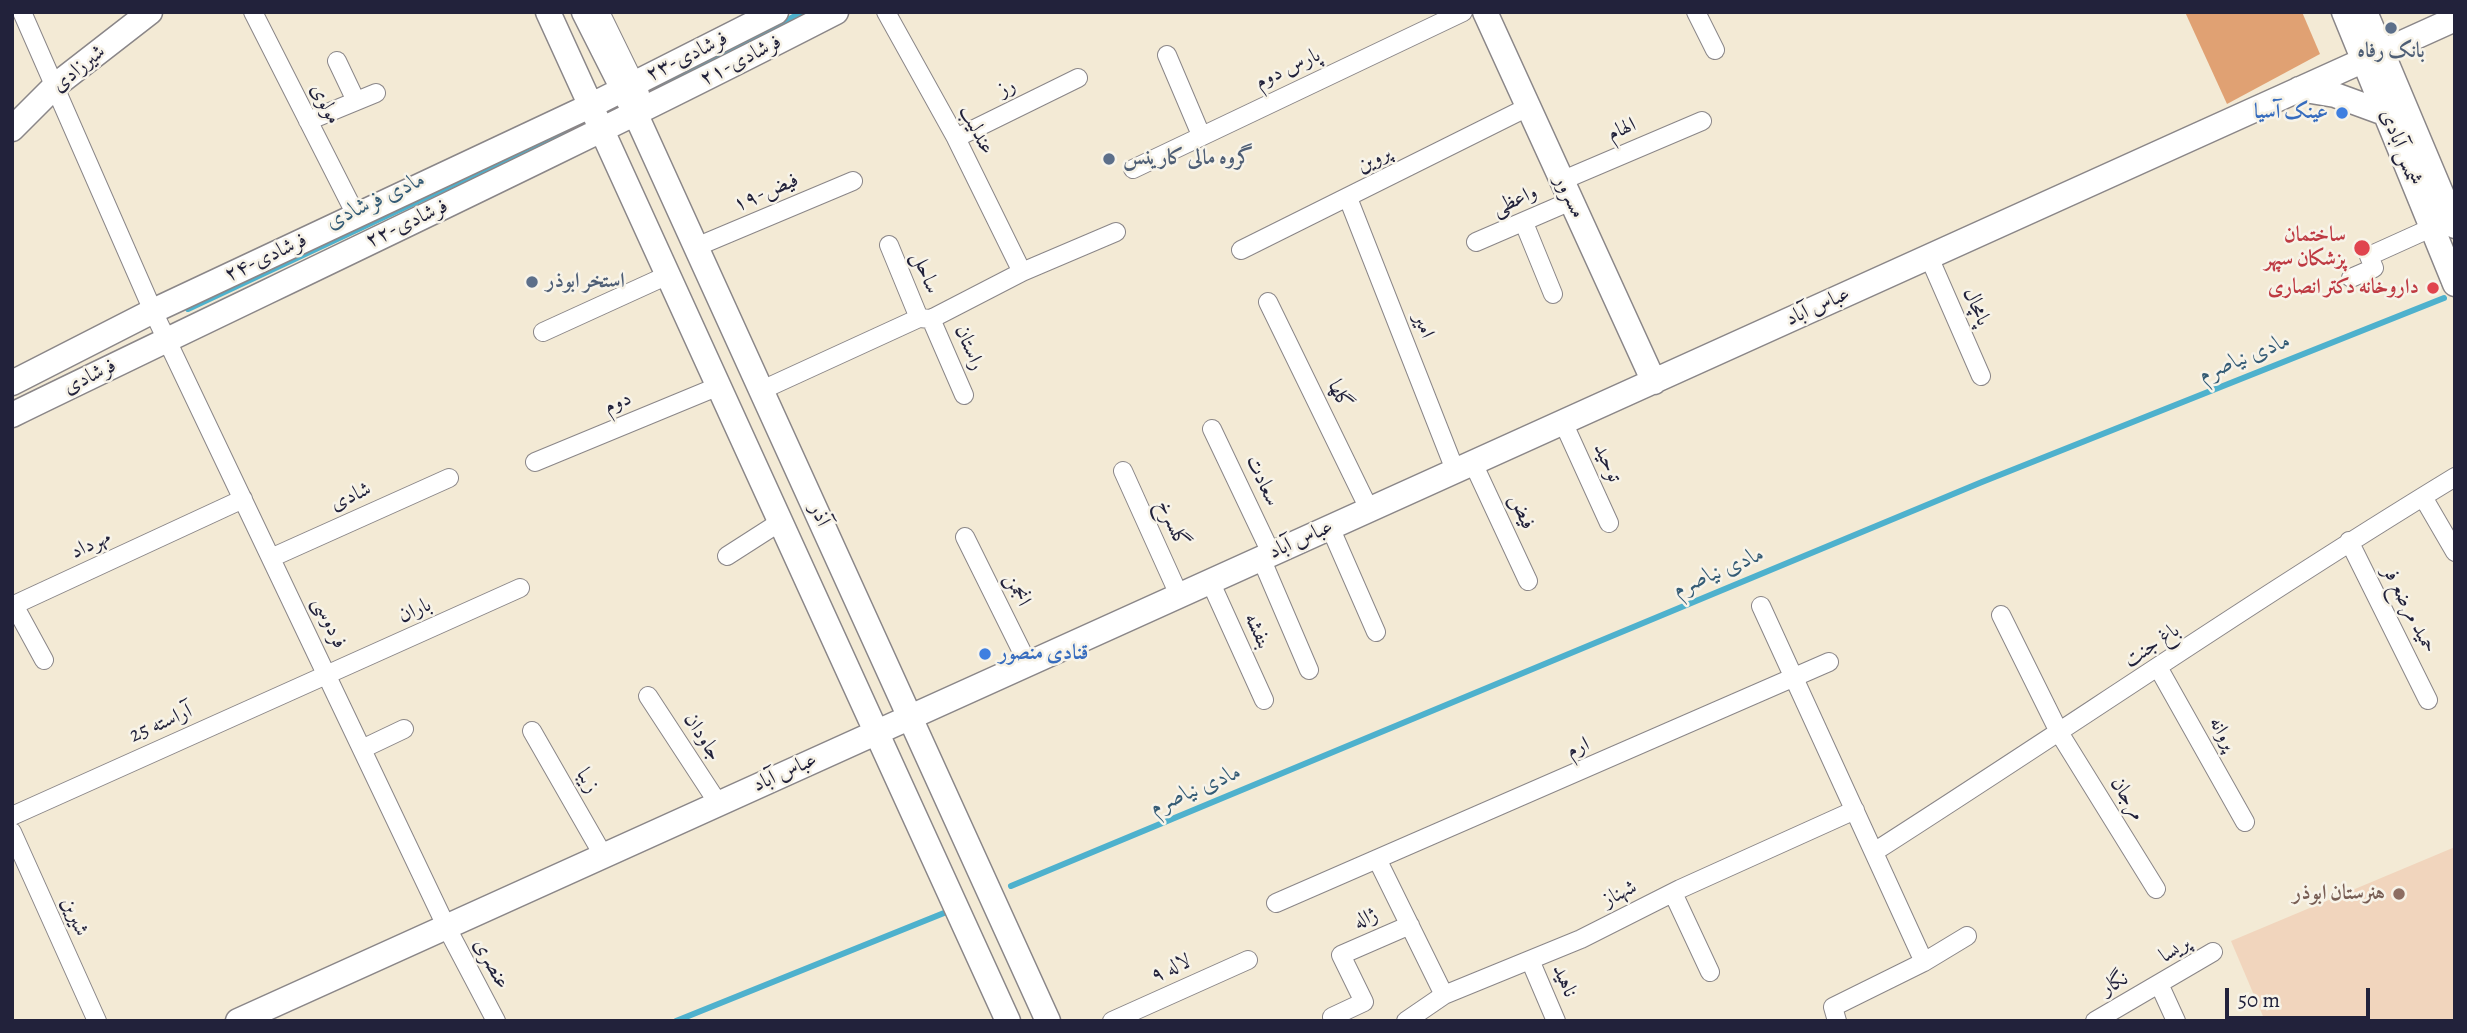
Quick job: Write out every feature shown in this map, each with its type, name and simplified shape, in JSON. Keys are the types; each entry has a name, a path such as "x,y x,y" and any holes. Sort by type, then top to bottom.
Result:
{"main road":[{"name":"شیرزادی","path":"12,130 56,85 150,12"},
{"name":"آذر","path":"548,12 605,131 1008,1021"},
{"name":"آذر","path":"584,12 629,86 641,112 767,388 910,717 1048,1021"},
{"name":"۲۳-فرشادی","path":"629,86 776,12"},
{"name":"۲۱-فرشادی","path":"641,112 836,12"},
{"name":"مسرور","path":"1485,12 1526,108 1654,382"},
{"name":"شمس آبادی","path":"2344,12 2374,55 2443,227 2455,284"},
{"name":"شمس آبادی","path":"2365,12 2387,114 2443,227"},
{"name":"عباس آباد","path":"238,1021 2455,19"},
{"name":"۲۴-فرشادی","path":"12,383 153,311 629,86"},
{"path":"2299,89 2335,95 2387,114"},
{"name":"۲۲-فرشادی","path":"168,339 641,112"},
{"name":"فرشادی","path":"12,415 168,339"},
{"path":"969,933 1003,918"}],"street":[{"path":"22,12 153,311"},
{"name":"مولوی","path":"253,12 356,215"},
{"name":"آذر","path":"600,12 629,86"},
{"name":"عندلیب","path":"886,12 956,138 1022,272"},
{"name":"پارس دوم","path":"1133,169 1463,12"},
{"path":"1696,12 1715,50"},
{"path":"1167,55 1201,135"},
{"path":"337,61 356,101"},
{"name":"رز","path":"956,138 1078,78"},
{"path":"308,121 376,93"},
{"name":"پروین","path":"1241,250 1526,108"},
{"name":"الهام","path":"1566,191 1702,121"},
{"name":"۱۹-فیض","path":"701,245 853,181"},
{"name":"واعظی","path":"1476,242 1524,223 1566,191"},
{"name":"امیر","path":"1348,198 1464,466"},
{"path":"1524,223 1553,294"},
{"path":"2351,278 2374,268 2369,256 2443,227"},
{"path":"767,388 1116,232"},
{"name":"ساحل","path":"888,245 925,318"},
{"name":"پامچال","path":"1929,257 1982,376"},
{"path":"543,332 668,275"},
{"name":"گلها","path":"1268,302 1369,509"},
{"name":"فردوسی","path":"153,311 447,928"},
{"name":"راستان","path":"925,318 964,395"},
{"name":"دوم","path":"535,462 719,386"},
{"name":"توحید","path":"1563,422 1609,523"},
{"name":"سعادت","path":"1212,429 1266,555 1309,670"},
{"name":"فیض","path":"1464,466 1528,581"},
{"name":"گلسرخ","path":"1124,471 1179,595"},
{"name":"باغ جنت","path":"1874,852 2060,734 2349,541 2455,477"},
{"name":"شادی","path":"273,558 449,478"},
{"path":"2423,497 2455,552"},
{"name":"مهرداد","path":"44,660 14,605 243,499"},
{"path":"727,556 780,522"},
{"path":"1329,527 1376,632"},
{"name":"انجمن","path":"965,537 1028,664"},
{"name":"حمید مرضع فر","path":"2349,541 2428,700"},
{"name":"بنفشه","path":"1210,581 1264,700"},
{"name":"باران","path":"328,674 520,588"},
{"path":"1761,606 1924,962"},
{"name":"مرجان","path":"2001,615 2060,734 2155,888"},
{"name":"ارم","path":"1276,902 1829,662"},
{"name":"پروانه","path":"2159,669 2245,822"},
{"name":"آراسته 25","path":"12,816 328,674"},
{"name":"جاودان","path":"648,696 718,803"},
{"path":"362,749 404,729"},
{"name":"زیبا","path":"532,731 603,855"},
{"name":"شهناز","path":"1406,1021 1444,995 1581,939 1673,893 1856,810"},
{"name":"شیرین","path":"12,831 97,1021"},
{"path":"1377,859 1444,995"},
{"path":"1673,893 1710,972"},
{"name":"ژاله","path":"1332,1017 1364,1002 1341,955 1410,925"},
{"name":"عنصری","path":"447,928 496,1021"},
{"path":"1837,1021 1833,1007 1924,962 1967,936"},
{"name":"پریسا","path":"2160,986 2213,953"},
{"name":"۹ لاله","path":"1112,1021 1248,960"},
{"name":"ناهید","path":"1530,960 1556,1021"},
{"name":"نگار","path":"2095,1021 2160,986 2176,1021"}],"shaded area":[{"name":"هنرستان ابوذر","path":"2455,847 2455,1021 2265,1021 2231,941"}],"building":[{"path":"2185,12 2302,12 2320,54 2227,104"}],"waterway":[{"name":"مادی فرشادی","path":"658,87 803,12"},
{"name":"مادی فرشادی","path":"188,309 580,125"},
{"name":"مادی نیاصرم","path":"1011,886 1982,482 2444,298"},
{"name":"مادی نیاصرم","path":"676,1021 944,913"}],"place":[{"name":"بانک رفاه","path":"2391,28"},
{"name":"عینک آسیا","path":"2342,113"},
{"name":"گروه مالی کارینس","path":"1109,159"},
{"name":"ساختمان پزشکان سپهر","path":"2362,248"},
{"name":"استخر ابوذر","path":"532,282"},
{"name":"داروخانه دکتر انصاری","path":"2433,288"},
{"name":"قنادی منصور","path":"985,654"},
{"name":"هنرستان ابوذر","path":"2399,894"}]}
